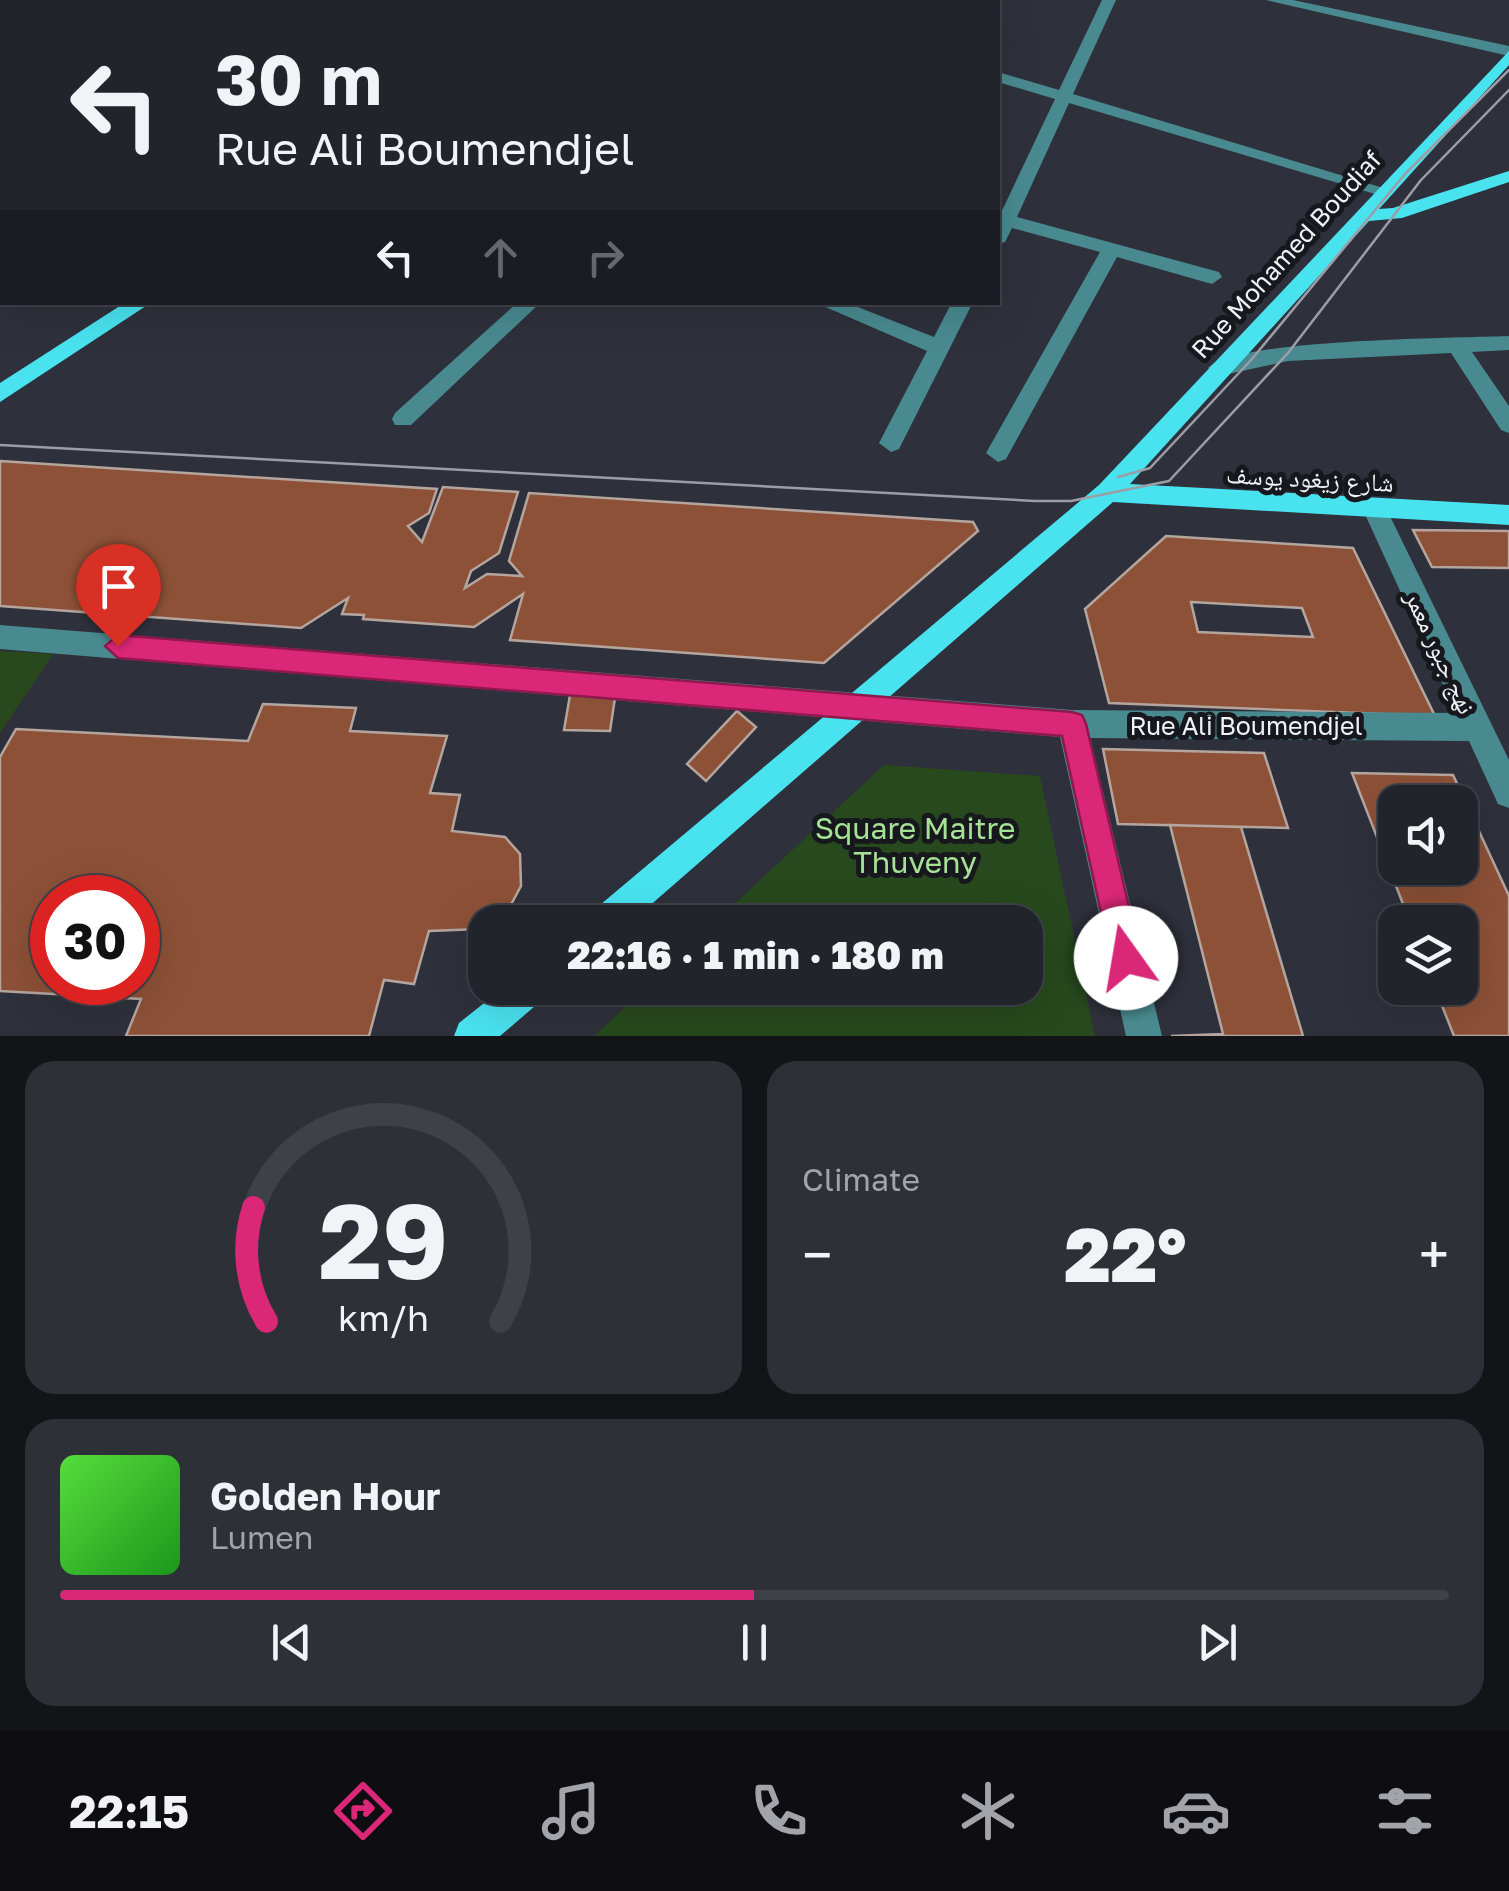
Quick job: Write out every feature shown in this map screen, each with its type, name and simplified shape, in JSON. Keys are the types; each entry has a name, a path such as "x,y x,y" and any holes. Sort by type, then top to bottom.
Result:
{"main road":[{"name":"Rue Mohamed Boudiaf","path":"626,905 1108,492 1509,54"},
{"path":"1362,215 1395,214 1509,176"},
{"path":"0,394 137,305"},
{"name":"شارع زيغود يوسف","path":"1108,492 1509,515"},
{"path":"472,1036 509,1005"}],"street":[{"path":"1109,0 1002,229 1111,249 1212,278"},
{"path":"1272,0 1318,5 1509,54"},
{"path":"1000,78 1382,190"},
{"path":"998,453 1111,249"},
{"path":"402,419 528,305"},
{"path":"832,305 938,347"},
{"path":"891,443 961,305"},
{"path":"1220,368 1288,353 1509,343"},
{"path":"1460,348 1509,424"},
{"name":"نهج جبور معمر","path":"1374,510 1509,793"},
{"name":"Rue Ali Boumendjel","path":"0,637 1072,724 1476,727"},
{"path":"1072,724 1144,1036"}],"green space":[{"path":"0,651 53,654 0,733"},
{"name":"Square Maitre Thuveny","path":"884,765 1040,776 1095,1036 594,1036 628,1005 1043,1005 1043,905 733,905"}],"building":[{"path":"0,461 437,489 429,513 408,526 422,542 443,487 518,492 499,553 471,571 465,588 487,574 522,576 509,561 529,493 973,522 978,531 824,663 510,640 523,594 474,627 363,619 364,615 342,614 348,598 301,628 0,606"},
{"path":"1413,530 1509,531 1509,568 1432,567"},
{"path":"1166,536 1353,548 1435,716 1109,703 1085,609","holes":["1191,602 1302,608 1313,637 1198,632"]},
{"path":"570,695 615,698 610,731 564,730"},
{"path":"263,704 356,708 350,731 447,736 430,793 460,795 452,831 505,837 520,854 521,886 511,905 468,905 468,929 429,931 414,984 384,980 369,1036 126,1036 139,1005 160,1005 160,875 30,875 30,993 0,991 0,757 16,729 248,741"},
{"path":"737,711 756,727 706,781 687,764"},
{"path":"1103,749 1264,753 1288,828 1118,824"},
{"path":"1352,773 1453,775 1458,785 1378,785 1378,840"},
{"path":"1170,825 1241,827 1303,1036 1171,1036 1223,1034"},
{"path":"1478,829 1509,896 1509,1036 1454,1036 1442,1005 1478,1005 1478,905 1403,905 1396,885 1478,885"}],"tram line":[{"path":"1118,477 1150,468 1252,359 1405,174 1509,70"},
{"path":"0,445 1035,501 1071,501 1169,481 1288,353 1421,180 1509,90"}],"route":[{"path":"118,646 1072,724 1126,958"}]}
